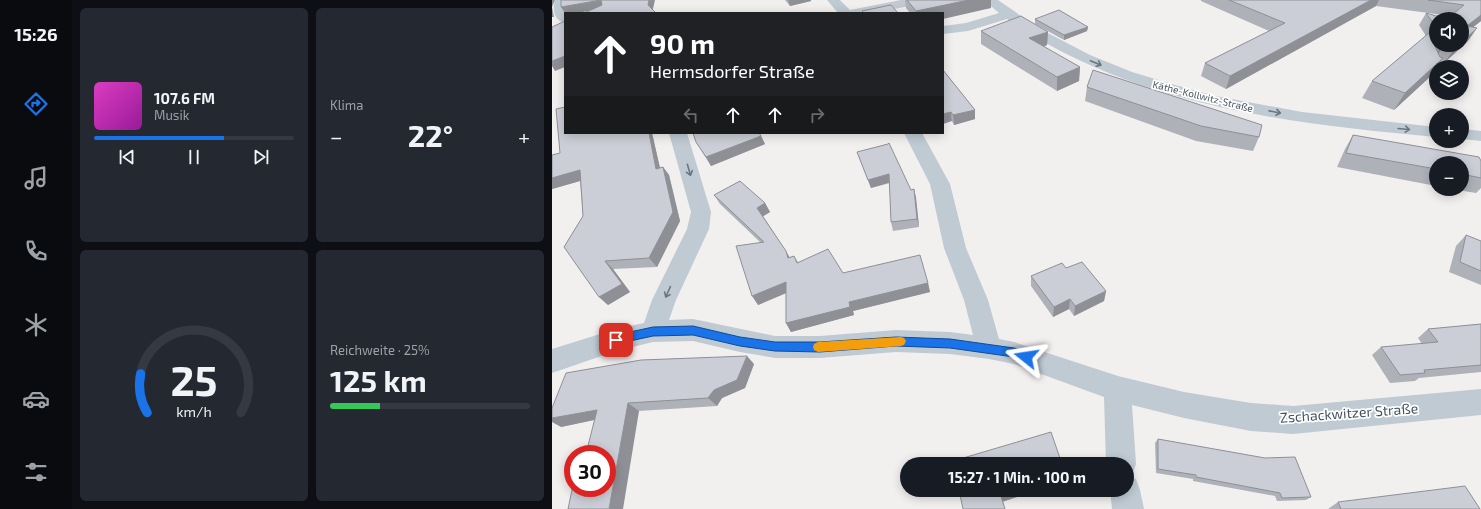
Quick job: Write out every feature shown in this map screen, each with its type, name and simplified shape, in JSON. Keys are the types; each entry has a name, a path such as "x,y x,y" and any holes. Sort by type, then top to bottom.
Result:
{"street":[{"path":"560,0 557,4 557,10 561,17 564,18"},
{"path":"833,0 844,12"},
{"path":"859,12 920,0"},
{"name":"Käthe-Kollwitz-Straße","path":"990,0 1009,14 1061,46 1085,58 1137,79 1237,105 1333,122 1429,131"},
{"path":"944,30 967,28 1009,14"},
{"path":"653,331 668,293 698,229 701,212 678,134"},
{"path":"914,134 940,184 955,248 976,300 989,348"},
{"path":"1469,135 1481,136"},
{"name":"Zschackwitzer Straße","path":"552,361 616,340 653,331 693,330 740,341 775,347 820,347 896,341 950,343 989,348 1014,353 1118,389 1184,405 1251,417 1293,420 1481,402"},
{"path":"1118,389 1120,457"},
{"path":"1126,497 1128,509"}],"building":[{"path":"561,0 601,0 561,7"},
{"path":"601,0 649,0 648,5 655,12 586,12 602,5"},
{"path":"907,0 969,0 916,11"},
{"path":"1229,0 1371,0 1230,76 1205,63 1285,23"},
{"path":"1428,0 1481,0 1481,15 1469,24 1469,12 1456,12 1464,5"},
{"path":"891,5 897,12 863,12 862,11"},
{"path":"1059,10 1088,27 1064,35 1035,19"},
{"path":"1021,16 1048,32 1029,38 1080,67 1057,77 981,31"},
{"path":"564,21 564,56 552,61 552,27"},
{"path":"1469,26 1477,28 1469,35"},
{"path":"1429,33 1429,52 1438,52 1440,57 1443,58 1441,60 1429,60 1429,71 1405,93 1372,81"},
{"path":"1093,70 1262,125 1259,137 1201,126 1087,87"},
{"path":"944,71 975,110 953,115 951,112 944,114"},
{"path":"564,107 564,134 649,134 656,169 663,167 673,212 649,258 605,261 622,284 599,297 564,247 583,216 580,170 552,178 552,155 560,153 556,109"},
{"path":"693,134 760,134 761,136 706,157 696,142"},
{"path":"1353,135 1479,157 1481,161 1481,178 1469,175 1469,156 1429,156 1429,168 1346,153"},
{"path":"889,143 911,190 914,189 917,219 891,222 889,174 868,180 857,152"},
{"path":"740,181 765,203 757,208 786,251 788,258 794,256 797,263 828,249 843,273 920,255 928,283 849,302 850,307 786,323 786,282 752,296 736,246 764,242 714,195"},
{"path":"1466,235 1481,241 1481,271 1460,262"},
{"path":"1082,262 1106,291 1075,306 1070,299 1054,307 1031,276 1062,263 1066,268"},
{"path":"1481,324 1481,365 1424,370 1425,373 1400,375 1381,347 1438,342 1428,329"},
{"path":"747,356 737,380 714,390 708,398 628,403 616,470 616,445 588,445 597,410 552,418 552,408 566,373 641,360"},
{"path":"1051,432 1060,457 967,457"},
{"path":"1158,439 1265,458 1295,457 1311,497 1282,498 1280,493 1196,477 1196,475 1158,469"},
{"path":"1465,486 1480,509 1341,509 1338,502"},
{"path":"570,497 611,497 609,509 568,509"},
{"path":"960,497 1001,497 1005,509 963,509"}],"slow traffic":[{"path":"818,347 901,341"}],"route":[{"path":"616,340 653,331 693,330 740,341 775,347 820,347 896,341 950,343 989,348 1026,357"}]}
